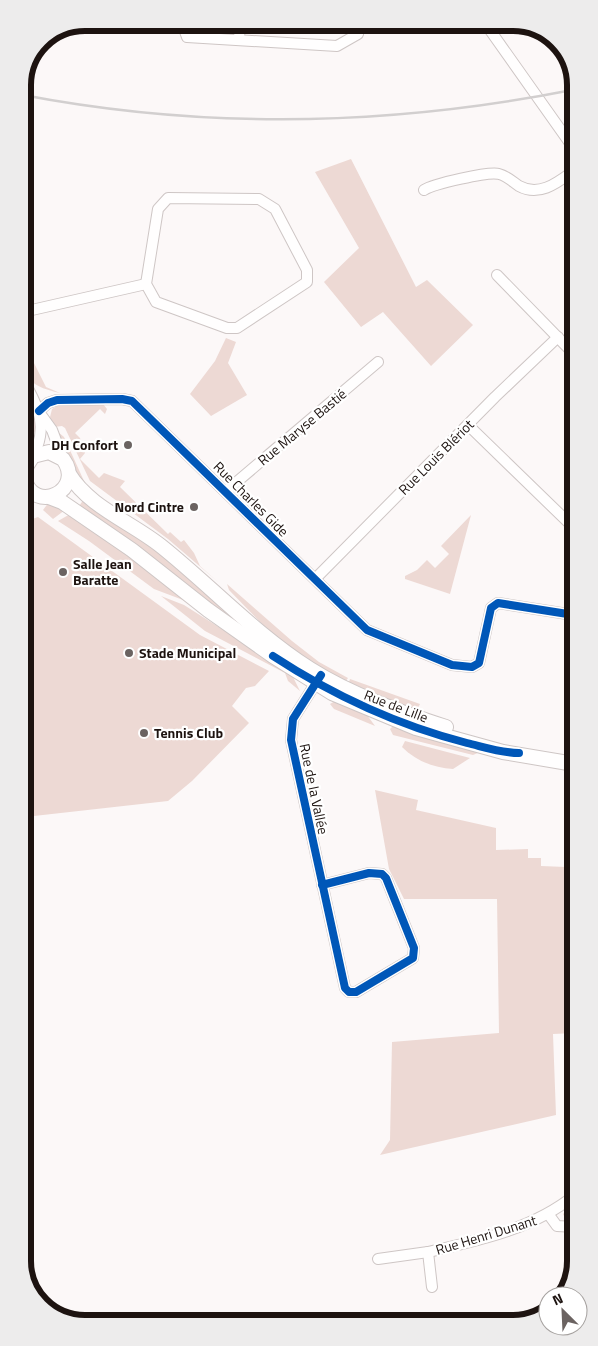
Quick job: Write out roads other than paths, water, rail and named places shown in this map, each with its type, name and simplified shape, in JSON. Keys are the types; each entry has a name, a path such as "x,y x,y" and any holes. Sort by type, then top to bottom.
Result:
{"main road":[{"path":"31,459 49,452 63,459"},
{"name":"Rue de Lille","path":"63,459 69,474 84,494 160,545 260,632 318,679"},
{"path":"49,497 64,488 69,474"},
{"name":"Rue de Lille","path":"31,490 34,494 62,502 132,550 208,610 318,679 409,715 519,753 567,763"}],"street":[{"path":"185,31 188,38 239,39 337,46 358,34"},
{"path":"239,31 239,39"},
{"path":"491,31 567,139"},
{"path":"424,190 435,184 494,173 504,176 521,187 538,190 553,186 567,176"},
{"path":"168,198 259,199 275,209 308,270 307,282 238,328 226,328 156,302 146,284 158,209 168,198"},
{"path":"497,274 567,347"},
{"path":"31,310 146,284"},
{"name":"Rue Louis Blériot","path":"316,578 495,397 558,337"},
{"name":"Rue Maryse Bastié","path":"226,491 378,362"},
{"path":"31,395 52,430 63,459"},
{"name":"Rue Charles Gide","path":"39,411 48,403 57,400 122,399 132,401 368,630 461,668 472,667 479,663 491,608 498,603 567,614"},
{"path":"31,455 42,436 39,411"},
{"path":"468,426 567,521"},
{"name":"Rue de la Vallée","path":"318,679 292,719 290,740 322,885 347,991 356,992 413,958 414,948 386,878 382,874 372,873 322,885"},
{"name":"Rue Henri Dunant","path":"432,1287 428,1252 494,1236 549,1215 567,1201"},
{"name":"Rue Henri Dunant","path":"549,1215 557,1226 567,1227"},
{"path":"378,1258 428,1252"}],"railway":[{"path":"31,96 160,114 298,119 367,117 435,111 567,91"}],"place":[{"name":"DH Confort","path":"128,445"},
{"name":"Nord Cintre","path":"194,507"},
{"name":"Salle Jean Baratte","path":"63,572"},
{"name":"Stade Municipal","path":"129,653"},
{"name":"Tennis Club","path":"144,733"}]}
